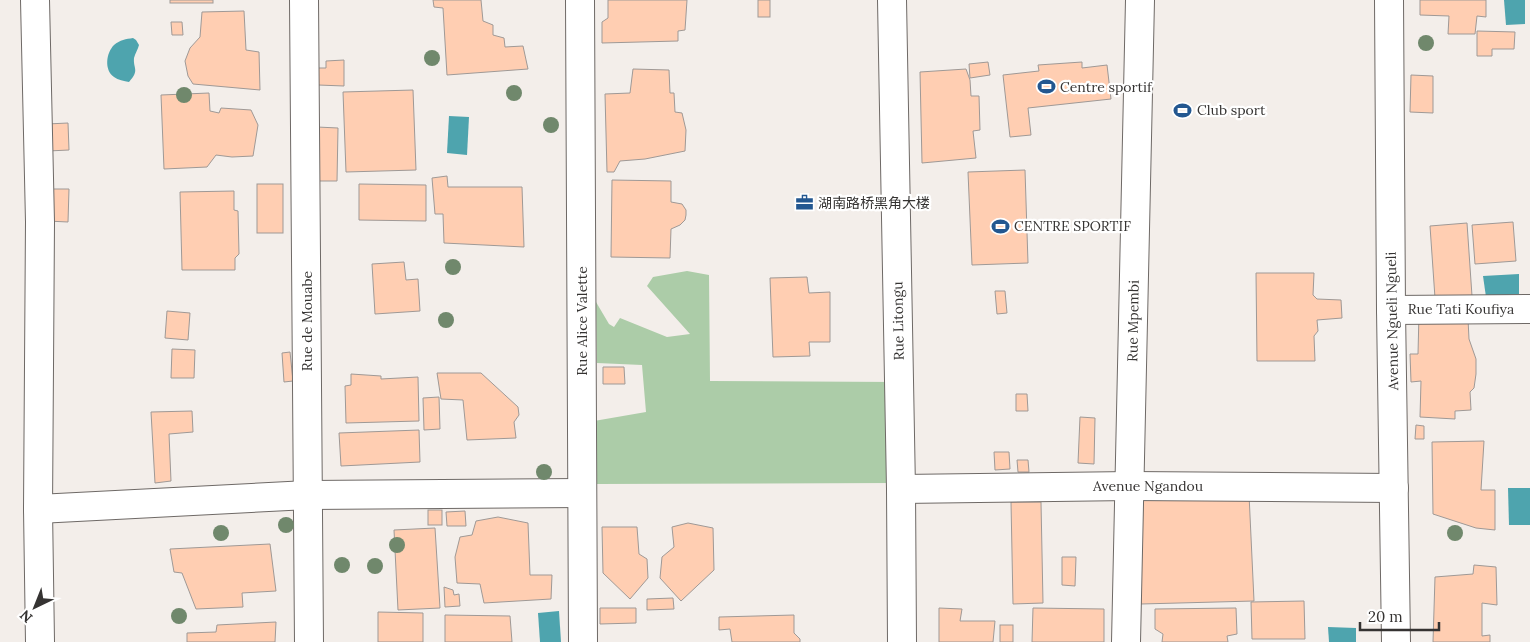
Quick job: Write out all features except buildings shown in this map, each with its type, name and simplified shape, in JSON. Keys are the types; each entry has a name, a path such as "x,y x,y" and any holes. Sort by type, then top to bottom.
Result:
{"street":[{"path":"35,0 40,222 38,508 40,642"},
{"name":"Rue de Mouabe","path":"304,0 309,642"},
{"name":"Rue Alice Valette","path":"580,0 583,642"},
{"name":"Rue Litongu","path":"892,0 902,642"},
{"name":"Rue Mpembi","path":"1126,642 1140,0"},
{"name":"Avenue Ngueli Ngueli","path":"1389,0 1396,642"},
{"name":"Rue Tati Koufiya","path":"1391,310 1530,309"},
{"name":"Avenue Ngandou","path":"901,489 1130,486 1394,488"},
{"path":"38,508 308,495 582,492"}],"green space":[{"path":"687,271 709,275 710,381 896,382 893,483 596,484 594,421 646,412 642,365 597,363 596,302 609,324 614,327 620,318 667,337 690,334 647,286 653,277"}],"water":[{"path":"1504,0 1525,0 1525,24 1506,25"},
{"path":"133,38 139,45 134,58 135,72 129,82 119,80 111,74 107,66 109,52 114,45 125,39"},
{"path":"449,116 469,117 467,155 447,153"},
{"path":"1519,274 1519,294 1486,297 1483,276"},
{"path":"1508,488 1530,488 1530,525 1509,525"},
{"path":"559,611 561,642 540,642 538,613"},
{"path":"1328,627 1356,628 1356,642 1329,642"}],"place":[{"name":"Centre sportif","path":"1046,87"},
{"name":"Club sport","path":"1183,110"},
{"name":"湖南路桥黑角大楼","path":"804,203"},
{"name":"CENTRE SPORTIF","path":"1000,226"}]}
